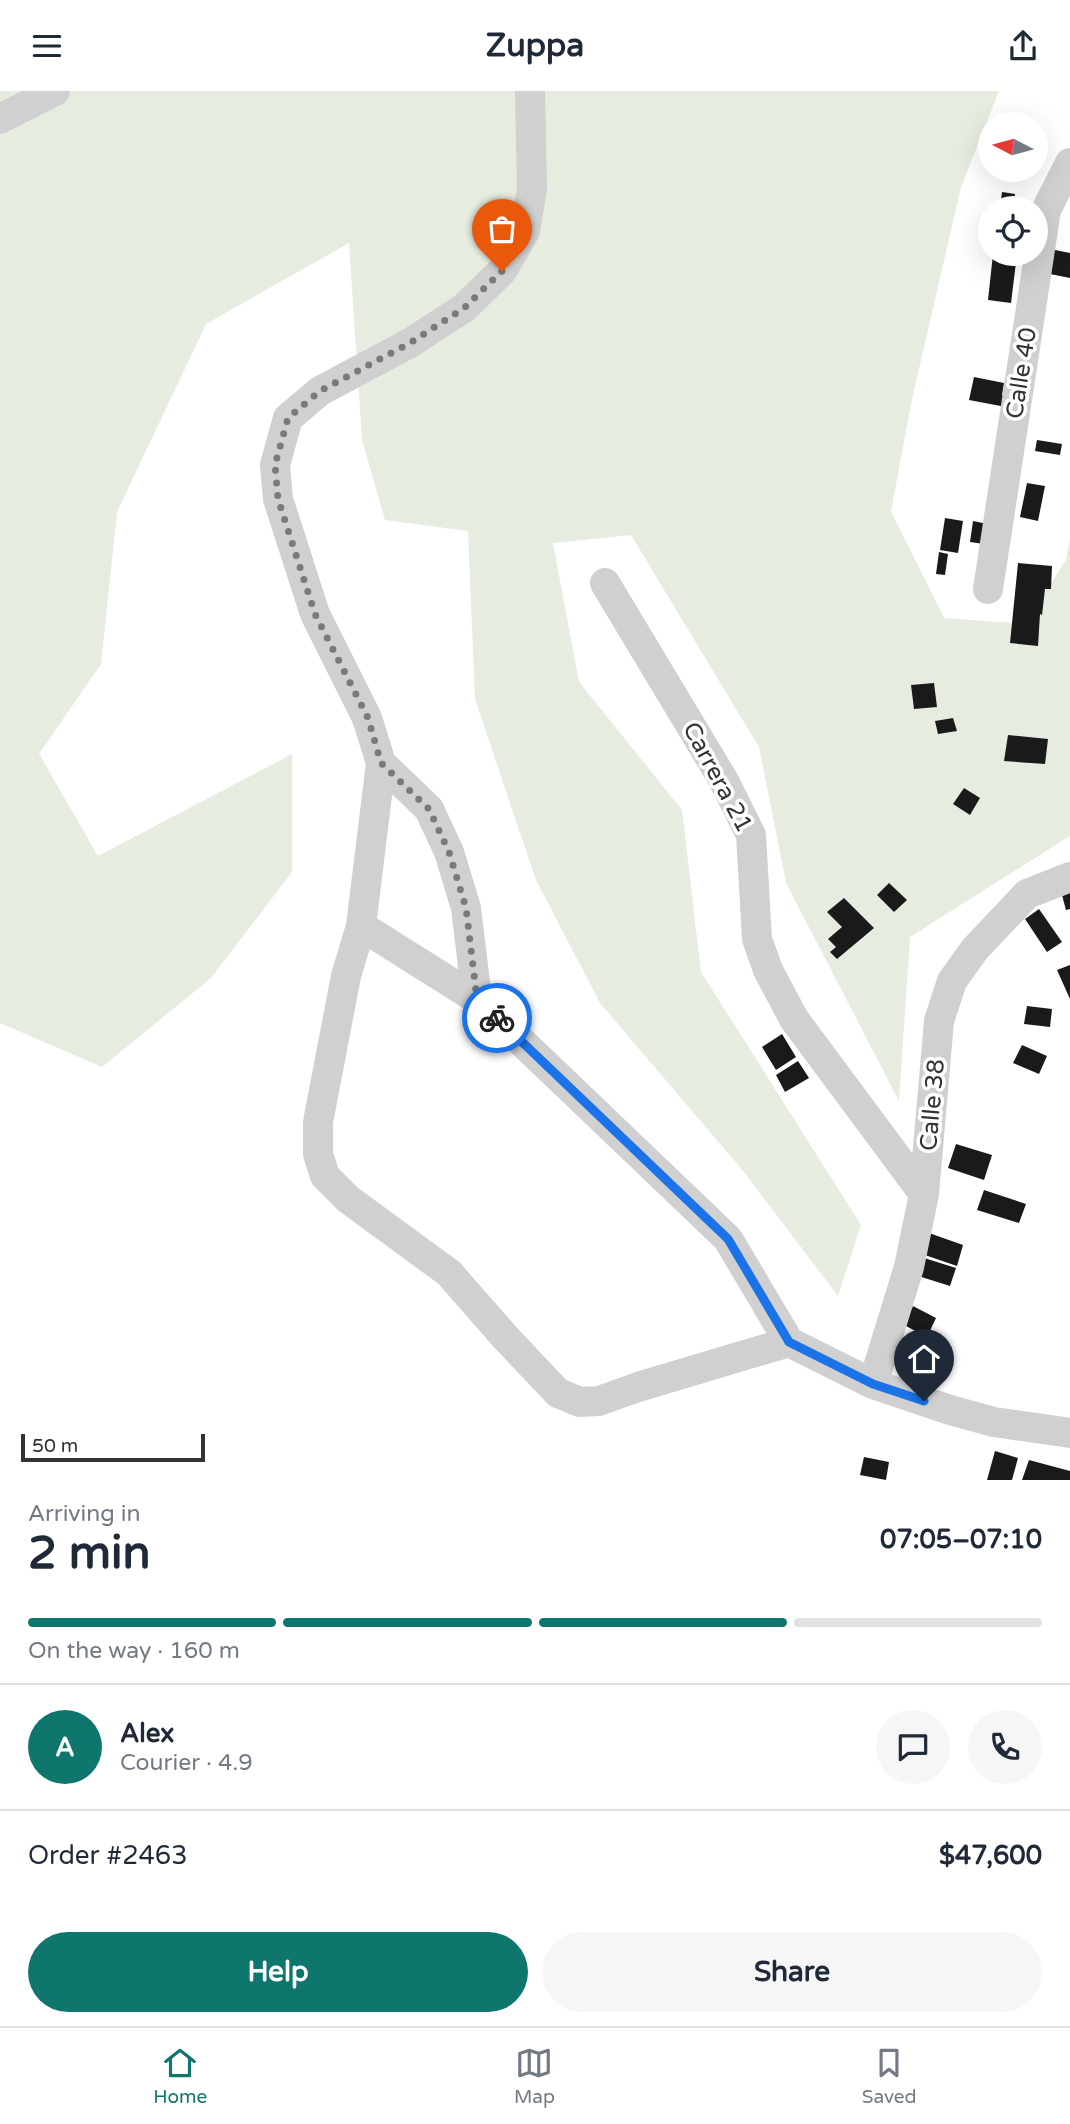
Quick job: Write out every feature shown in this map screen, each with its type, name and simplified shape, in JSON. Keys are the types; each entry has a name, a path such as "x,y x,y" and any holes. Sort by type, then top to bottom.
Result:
{"street":[{"path":"0,119 55,91"},
{"path":"530,91 532,189 525,231 502,271 464,308 410,343 320,391 288,418 275,465 278,499 315,614 368,718 381,763 361,926 346,976 318,1122 318,1154 325,1176 348,1199 449,1273 558,1393 580,1402 599,1401 789,1342"},
{"name":"Calle 40","path":"988,589 1046,210 1070,163"},
{"name":"Carrera 21","path":"605,583 724,781 751,835 757,939 768,971 794,1019 924,1194"},
{"path":"381,763 429,809 449,852 466,908 477,999"},
{"name":"Calle 38","path":"873,1384 909,1267 924,1194 939,1021 952,981 975,949 1027,894 1070,877"},
{"path":"361,926 477,999 728,1239 789,1342 873,1384 994,1422 1070,1433"}],"shaded area":[{"path":"0,91 999,91 991,112 978,112 978,144 961,187 912,399 891,511 944,618 1025,624 1066,560 1070,538 1070,836 910,937 899,1101 786,883 759,747 631,535 553,543 579,682 682,810 701,972 861,1225 838,1296 744,1172 600,1003 536,880 475,699 468,531 385,520 362,440 349,243 206,324 117,512 101,664 39,754 98,856 292,754 292,872 211,978 102,1067 0,1023"}],"building":[{"path":"1002,192 1015,194 1015,196 1002,196"},
{"path":"1050,249 1070,253 1070,278 1045,273"},
{"path":"992,266 1016,266 1011,303 988,300"},
{"path":"974,377 1004,383 1002,395 1008,396 1006,407 969,400"},
{"path":"1037,440 1062,444 1060,455 1035,451"},
{"path":"1027,483 1045,486 1038,521 1020,517"},
{"path":"945,518 963,521 958,553 940,550"},
{"path":"973,521 988,524 984,544 970,542"},
{"path":"939,552 948,554 945,575 936,574"},
{"path":"1018,563 1052,566 1051,589 1045,589 1042,615 1040,614 1038,646 1010,643"},
{"path":"934,683 937,707 914,709 911,685"},
{"path":"953,718 957,731 938,734 935,721"},
{"path":"1008,735 1048,739 1045,764 1004,761"},
{"path":"964,788 980,798 970,815 953,804"},
{"path":"1070,880 1070,909 1066,910 1059,884"},
{"path":"889,883 907,900 894,912 877,895"},
{"path":"844,898 874,928 837,959 830,952 836,947 828,939 842,927 827,912"},
{"path":"1039,909 1062,942 1047,952 1025,919"},
{"path":"1070,965 1070,999 1057,970"},
{"path":"1027,1006 1052,1009 1050,1027 1024,1024"},
{"path":"782,1034 796,1057 776,1070 762,1047"},
{"path":"1022,1045 1047,1056 1039,1074 1013,1063"},
{"path":"798,1061 809,1078 785,1092 776,1075"},
{"path":"956,1144 992,1155 984,1180 948,1168"},
{"path":"984,1190 1026,1204 1019,1223 977,1210"},
{"path":"929,1233 963,1245 957,1266 922,1254"},
{"path":"921,1257 956,1268 950,1286 915,1275"},
{"path":"913,1306 936,1318 927,1337 904,1325"},
{"path":"995,1451 1018,1458 1012,1480 987,1480"},
{"path":"864,1457 889,1462 886,1480 860,1475"},
{"path":"1029,1460 1070,1471 1070,1480 1022,1480"}],"way so far":[{"path":"497,1018 477,999 466,908 449,852 429,809 381,763 368,718 315,614 278,499 275,465 288,418 320,391 410,343 464,308 502,271"}],"route":[{"path":"497,1018 728,1239 789,1342 873,1384 924,1401"}]}
